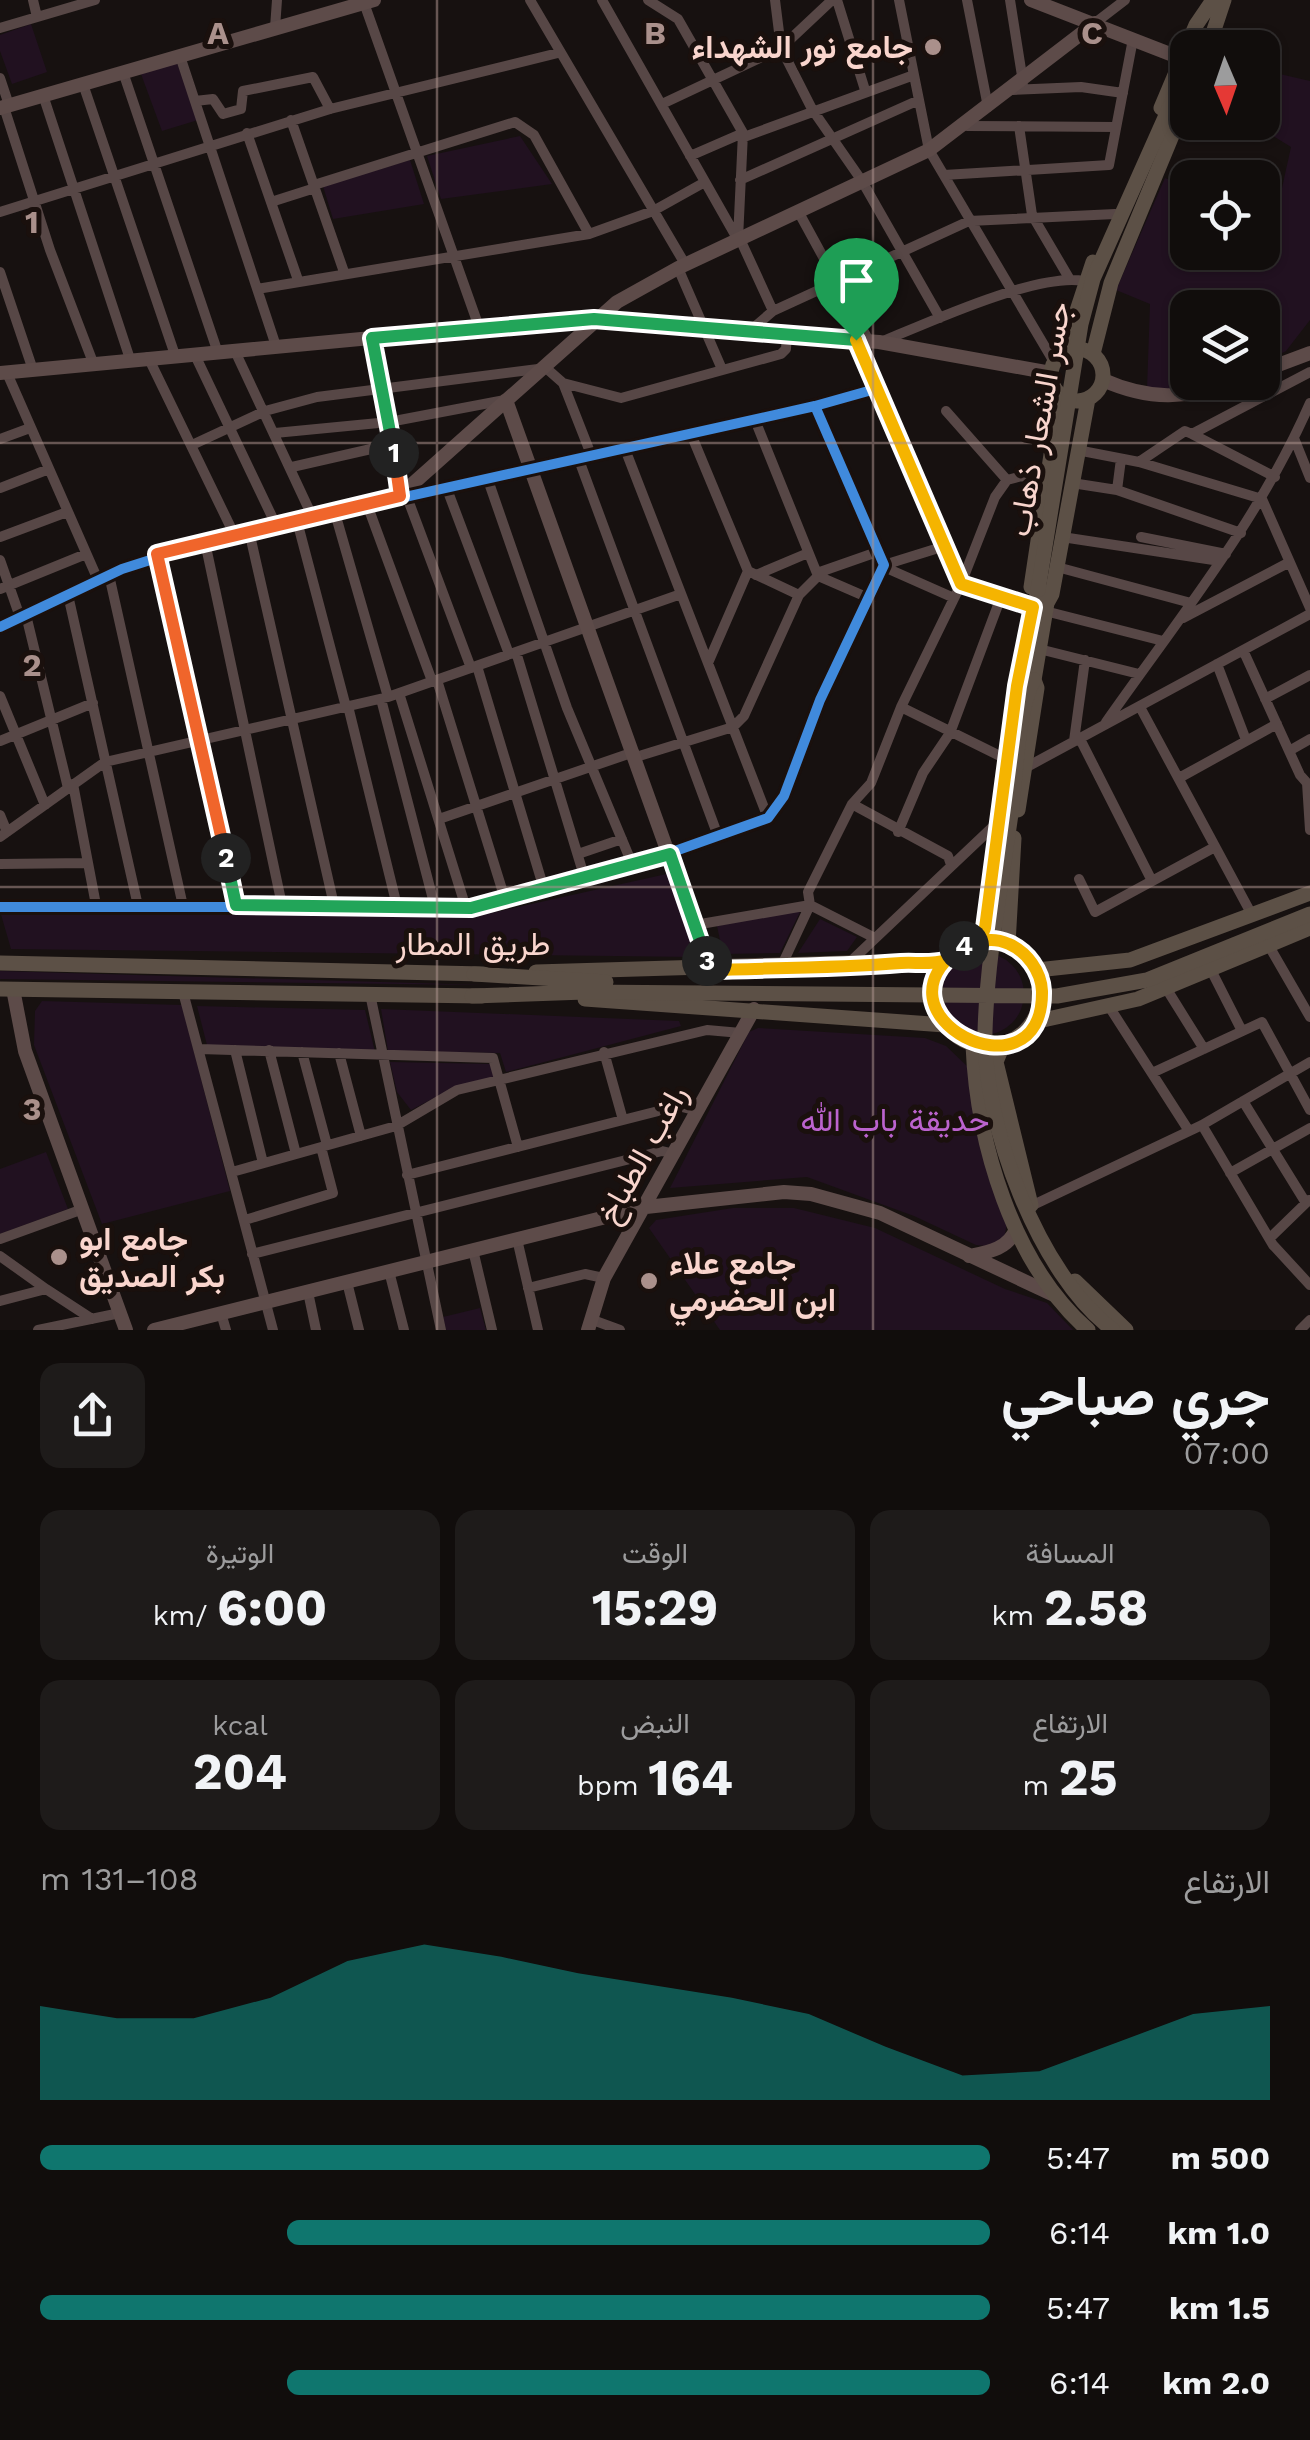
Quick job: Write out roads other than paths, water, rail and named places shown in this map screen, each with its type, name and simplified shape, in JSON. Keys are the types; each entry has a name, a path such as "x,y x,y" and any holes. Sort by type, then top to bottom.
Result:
{"main road":[{"path":"1032,0 1070,6 1095,24 1170,50"},
{"path":"1209,30 1213,0"},
{"path":"1204,30 1224,0"},
{"path":"4,107 367,1"},
{"path":"403,497 506,400 546,368 594,319 682,266 930,150 1095,24"},
{"path":"1113,1330 1076,1294 1030,1222 1015,1183 989,1071 985,1036 988,973 1028,679 1039,648 1040,601 1031,587 1060,395 1056,362 1076,280 1114,214 1170,94"},
{"name":"جسر الشعار ذهاب","path":"1040,601 1080,324 1093,279 1170,120"},
{"path":"1092,354 1111,283 1170,126"},
{"path":"4,373 217,350 594,319 786,332 1056,362 1078,349 1092,354 1102,366 1103,380 1088,399 1057,567 1040,601 978,1002 986,1094 1024,1226 1052,1274 1104,1330"},
{"path":"1280,364 1310,353"},
{"path":"1103,380 1128,392 1170,397"},
{"path":"0,627 157,554 755,420 879,388"},
{"path":"1060,395 1076,401 1088,399"},
{"path":"506,400 710,970"},
{"path":"980,941 988,914 1017,686 1028,679"},
{"path":"1008,944 1013,844 1037,688 1028,679"},
{"path":"1037,970 1130,960 1310,893"},
{"path":"474,974 612,982 1058,986 1141,972 1310,903"},
{"path":"472,996 585,992 1057,996 1146,980 1310,914"},
{"path":"1126,1330 1089,1296 1056,1257 1032,1206 996,1062 1003,1045 1034,1022 1110,1008 1310,928"},
{"path":"1003,1045 973,1044 945,1024 935,994 947,960 980,941 1008,944 1037,970 1042,988 1034,1022"},
{"name":"طريق المطار","path":"0,963 474,974 781,968 947,960"},
{"path":"6,989 126,1330"},
{"name":"طريق المطار","path":"6,989 472,996 754,1009 945,1024"},
{"name":"راغب الطباخ","path":"589,1324 604,1278 754,1009"},
{"path":"973,1044 979,1096 996,1172 1016,1229 1057,1296 1088,1330"},
{"path":"979,1096 1002,1092"},
{"path":"154,1330 181,1327 221,1313 646,1207 736,1194 811,1194 880,1213 1057,1296"},
{"path":"968,1256 995,1250 1012,1240 1016,1229"}],"street":[{"path":"33,0 37,17"},
{"path":"0,28 95,0"},
{"path":"275,28 277,0"},
{"path":"530,0 682,266 720,367"},
{"path":"602,0 739,239 773,311"},
{"path":"648,0 678,19 744,135 739,239"},
{"path":"774,0 781,48 812,109 862,181 940,318"},
{"path":"662,104 781,48 834,0 865,90"},
{"path":"899,0 930,150 1010,294 1056,362"},
{"path":"966,0 988,108"},
{"path":"1010,0 1018,86 1123,93"},
{"path":"1095,24 1126,0"},
{"path":"367,1 394,94 479,327"},
{"path":"944,175 1110,165 1133,39"},
{"path":"0,212 247,132 558,53"},
{"path":"180,56 276,346"},
{"path":"123,72 217,350"},
{"path":"690,156 914,74"},
{"path":"195,101 213,99 223,114 241,109 243,91 313,77 330,109"},
{"path":"0,78 4,107 50,250 94,365"},
{"path":"83,84 175,355"},
{"path":"43,95 130,359"},
{"path":"740,180 920,100"},
{"path":"291,120 344,272"},
{"path":"271,202 515,122 527,127 589,234"},
{"path":"966,126 1115,127"},
{"path":"868,341 1010,294 1076,280 1032,215 1019,126"},
{"path":"247,132 298,280"},
{"path":"257,288 589,234 653,210 705,182"},
{"path":"798,211 868,341 879,388 961,584"},
{"path":"752,329 773,311 969,220 1114,214"},
{"path":"0,272 32,370"},
{"path":"192,445 266,411 317,398 546,368 563,383 621,398 784,352 786,332"},
{"path":"372,338 403,497 474,667 544,889"},
{"path":"234,349 313,518"},
{"path":"194,353 276,525"},
{"path":"148,357 242,533 294,719 334,905"},
{"path":"1192,434 1310,372"},
{"path":"4,373 86,554 103,578 152,751 183,906"},
{"path":"563,383 634,610 718,836"},
{"path":"0,396 14,392"},
{"path":"275,433 388,422 506,400"},
{"path":"1106,722 1241,534 1275,476 1310,403"},
{"path":"815,406 884,566 954,598"},
{"path":"946,411 1007,480"},
{"path":"755,420 818,575 871,599"},
{"path":"0,439 30,428"},
{"path":"1139,462 1185,431 1275,476"},
{"path":"692,434 752,573 799,595"},
{"path":"1294,438 1310,478"},
{"path":"292,467 393,444"},
{"path":"625,449 768,818"},
{"path":"1077,450 1139,462 1262,499"},
{"path":"1117,490 1121,458"},
{"path":"0,488 49,470"},
{"path":"781,968 810,905 808,892 852,804 871,783 900,707 961,584 994,497 1007,480 1022,476 1047,482"},
{"path":"488,480 544,642 634,866"},
{"path":"1072,483 1117,490 1241,534"},
{"path":"447,489 513,653 585,879"},
{"path":"1025,768 1310,611 1262,499"},
{"path":"368,506 435,681 504,899"},
{"path":"0,536 68,512"},
{"path":"335,513 389,696 434,907"},
{"path":"296,521 397,906"},
{"path":"1062,537 1223,558"},
{"path":"1142,537 1223,558"},
{"path":"204,542 248,729 282,905"},
{"path":"884,566 946,546"},
{"path":"439,819 592,767 733,726 744,716 799,595 818,575 876,552"},
{"path":"708,663 752,573 808,553"},
{"path":"4,587 86,554"},
{"path":"157,554 236,905"},
{"path":"0,560 4,587 23,616 71,786 96,906"},
{"path":"1182,618 1288,562"},
{"path":"0,907 466,908 634,866 768,818 784,796 820,700 884,566"},
{"path":"1057,567 1191,603"},
{"path":"961,584 1001,597 1040,601 1163,641"},
{"path":"0,814 4,834 105,762 389,696 681,594"},
{"path":"68,595 138,906"},
{"path":"898,832 923,773 950,733 1001,597"},
{"path":"1039,648 1139,674"},
{"path":"1243,650 1289,752 1309,782 1310,830"},
{"path":"1085,660 1076,739 1152,881"},
{"path":"1218,664 1246,740"},
{"path":"1265,699 1310,675"},
{"path":"0,696 45,805"},
{"path":"389,696 439,819 466,908"},
{"path":"0,741 93,703"},
{"path":"900,707 998,756 1008,756"},
{"path":"1140,707 1252,915"},
{"path":"1179,778 1276,724"},
{"path":"1289,752 1310,739"},
{"path":"852,804 948,856 951,865"},
{"path":"848,965 873,937 1000,821"},
{"path":"578,854 622,839"},
{"path":"1079,879 1095,912 1213,848"},
{"path":"0,864 88,863"},
{"path":"695,926 810,905 873,937"},
{"path":"1270,946 1310,1017"},
{"path":"1210,970 1242,1031"},
{"path":"1166,988 1204,1049"},
{"path":"184,992 272,1330"},
{"path":"370,994 441,1330"},
{"path":"1110,1008 1189,1131"},
{"path":"1152,1073 1262,1022 1310,1110"},
{"path":"232,1172 396,1126 456,1090 707,1030 741,1033"},
{"path":"200,1050 493,1058 518,1146"},
{"path":"235,1050 264,1163"},
{"path":"270,1050 296,1154"},
{"path":"245,1220 333,1193 302,1052"},
{"path":"604,1052 624,1120"},
{"path":"339,1053 361,1136"},
{"path":"1032,1206 1202,1125 1310,1062"},
{"path":"1242,1101 1308,1201 1270,1238"},
{"path":"407,1175 678,1106 698,1111"},
{"path":"1202,1125 1270,1238 1310,1285"},
{"path":"1230,1172 1310,1128"},
{"path":"252,1254 662,1151 675,1154"},
{"path":"0,1239 82,1209"},
{"path":"516,1239 538,1330"},
{"path":"473,1250 492,1330"},
{"path":"0,1256 92,1319"},
{"path":"389,1271 404,1330"},
{"path":"528,1288 585,1274 604,1278"},
{"path":"347,1282 359,1330"},
{"path":"0,1300 46,1288"},
{"path":"308,1292 316,1330"},
{"path":"38,1330 120,1313"},
{"path":"221,1313 226,1330"},
{"path":"1300,1330 1310,1320"},
{"path":"589,1324 620,1330"}],"place":[{"name":"جامع نور الشهداء","path":"933,47"},
{"name":"جامع ابو بكر الصديق","path":"59,1257"},
{"name":"جامع علاء ابن الحضرمي","path":"649,1281"}],"park label":[{"name":"حديقة باب الله","path":"895,1120"}]}
